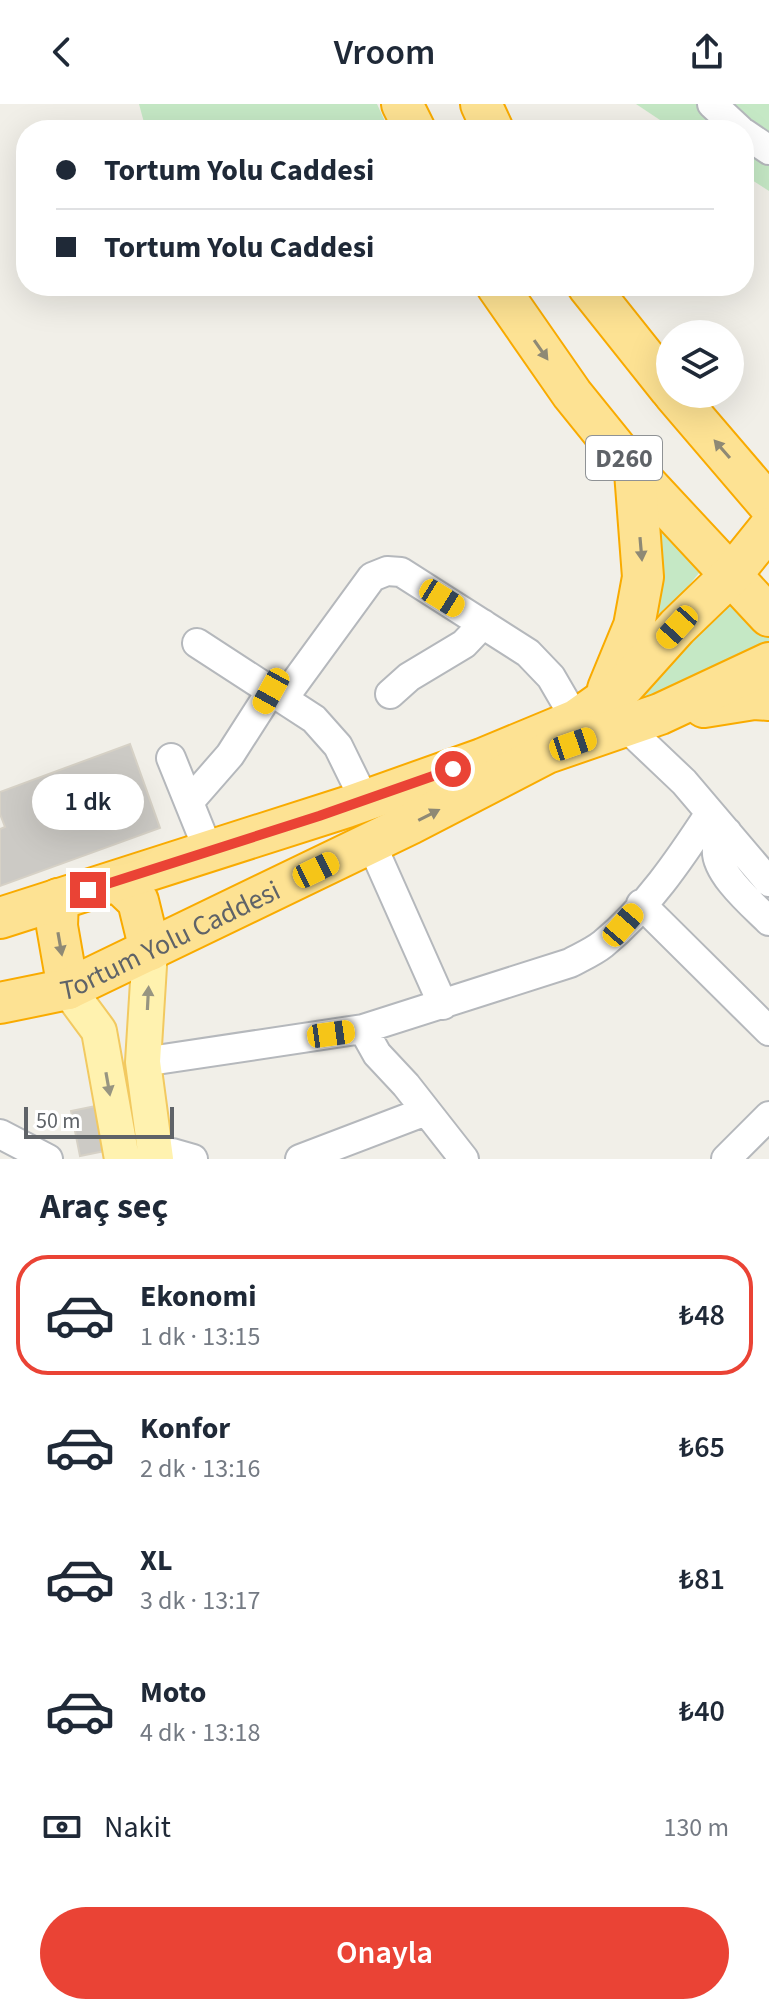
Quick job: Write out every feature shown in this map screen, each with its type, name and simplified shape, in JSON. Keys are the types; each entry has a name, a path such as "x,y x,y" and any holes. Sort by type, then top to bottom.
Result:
{"highway":[{"name":"D260","path":"504,296 572,394 635,472 769,616"},
{"path":"596,296 656,371"},
{"name":"D260","path":"686,408 769,505"},
{"path":"635,472 643,577 616,716 754,699 769,700"},
{"name":"Tortum Yolu Caddesi","path":"0,1003 68,989 371,843 616,716 624,686 677,627 732,574 769,528"},
{"name":"Tortum Yolu Caddesi","path":"0,918 209,852 769,663"},
{"path":"118,882 138,901 150,950"},
{"path":"58,899 57,926 68,989"}],"main road":[{"path":"145,1158 143,1062 150,950"},
{"path":"68,989 99,1031 145,1158"}],"street":[{"path":"712,104 729,120"},
{"path":"189,802 372,577 379,573 401,572 528,653 561,691 616,716 684,782 766,872"},
{"path":"390,694 409,677 464,644 483,624"},
{"path":"197,643 314,719 338,746 364,799"},
{"path":"171,758 209,852"},
{"path":"143,1062 363,1029 570,963 601,946 683,856 719,823"},
{"path":"719,823 718,861 734,885 769,921"},
{"path":"371,843 443,1005"},
{"path":"641,904 769,1031"},
{"path":"363,1029 377,1054 464,1159"},
{"path":"300,1159 426,1111"},
{"path":"726,1159 769,1116"},
{"path":"0,1134 48,1159"},
{"path":"145,1158 172,1153 193,1159"}],"green space":[{"path":"139,104 377,104 384,120 143,120"},
{"path":"636,104 769,104 769,191 754,181 754,120 660,120"},
{"path":"658,511 704,567 642,642"},
{"path":"731,593 769,636 769,642 755,654 610,714"}],"building":[{"path":"130,744 160,828 0,886 0,829 5,827 0,814 0,792"},
{"path":"96,1106 105,1151 80,1156 71,1111"}],"route":[{"path":"88,890 347,807 453,769"}]}
